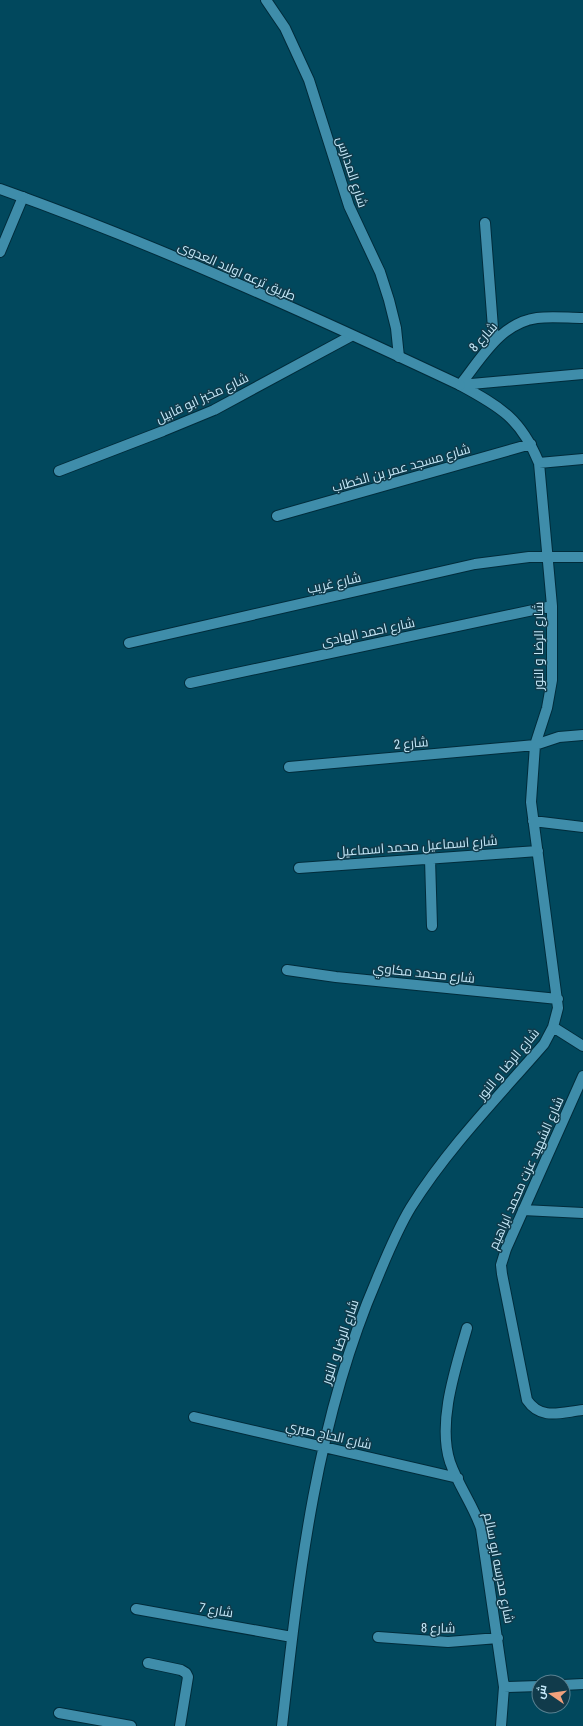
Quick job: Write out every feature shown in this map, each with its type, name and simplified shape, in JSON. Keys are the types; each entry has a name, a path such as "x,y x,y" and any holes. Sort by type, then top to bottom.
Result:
{"street":[{"name":"شارع المدارس","path":"266,0 285,28 310,80 349,206 380,272 389,300 396,328 399,357"},
{"name":"طريق ترعه اولاد العدوى","path":"0,189 156,249 243,286 460,385"},
{"path":"0,252 23,198"},
{"path":"485,223 494,341"},
{"name":"شارع 8","path":"460,385 494,341 511,327 524,321 537,318 583,318"},
{"name":"شارع مخبز ابو قابيل","path":"59,471 163,432 214,410 351,336"},
{"path":"460,385 583,374"},
{"name":"شارع الرضا و النور","path":"282,1726 304,1548 324,1447 338,1388 352,1342 386,1258 410,1209 439,1166 544,1044 556,1018 558,999 533,821 531,783 535,745 551,694 552,606 539,463 531,444 518,426 501,409 460,385"},
{"name":"شارع مسجد عمر بن الخطاب","path":"277,516 531,444"},
{"path":"539,463 583,459"},
{"name":"شارع غريب","path":"129,643 458,568 511,559 547,556 583,557"},
{"name":"شارع احمد الهادى","path":"190,683 552,606"},
{"name":"شارع 2","path":"288,767 535,745 558,737 583,735"},
{"path":"533,821 583,827"},
{"name":"شارع اسماعيل محمد اسماعيل","path":"299,868 538,851"},
{"path":"430,859 432,926"},
{"name":"شارع محمد مكاوي","path":"287,970 336,977 558,999"},
{"path":"553,1027 583,1046"},
{"name":"شارع الشهيد عزت محمد ابراهيم","path":"583,1076 504,1253 501,1265 503,1285 527,1400 532,1409 541,1414 583,1410"},
{"path":"523,1210 583,1213"},
{"name":"شارع مدرسه ابو سالم","path":"467,1328 458,1360 445,1425 446,1444 450,1463 475,1510 481,1528 504,1687 501,1726"},
{"name":"شارع الحاج صبري","path":"194,1417 458,1478"},
{"name":"شارع 7","path":"136,1609 292,1637"},
{"name":"شارع 8","path":"378,1637 448,1642 498,1638"},
{"path":"148,1664 186,1672 188,1682 180,1726"},
{"path":"571,1685 583,1684"},
{"path":"504,1687 531,1686"},
{"path":"59,1713 131,1726"}]}
